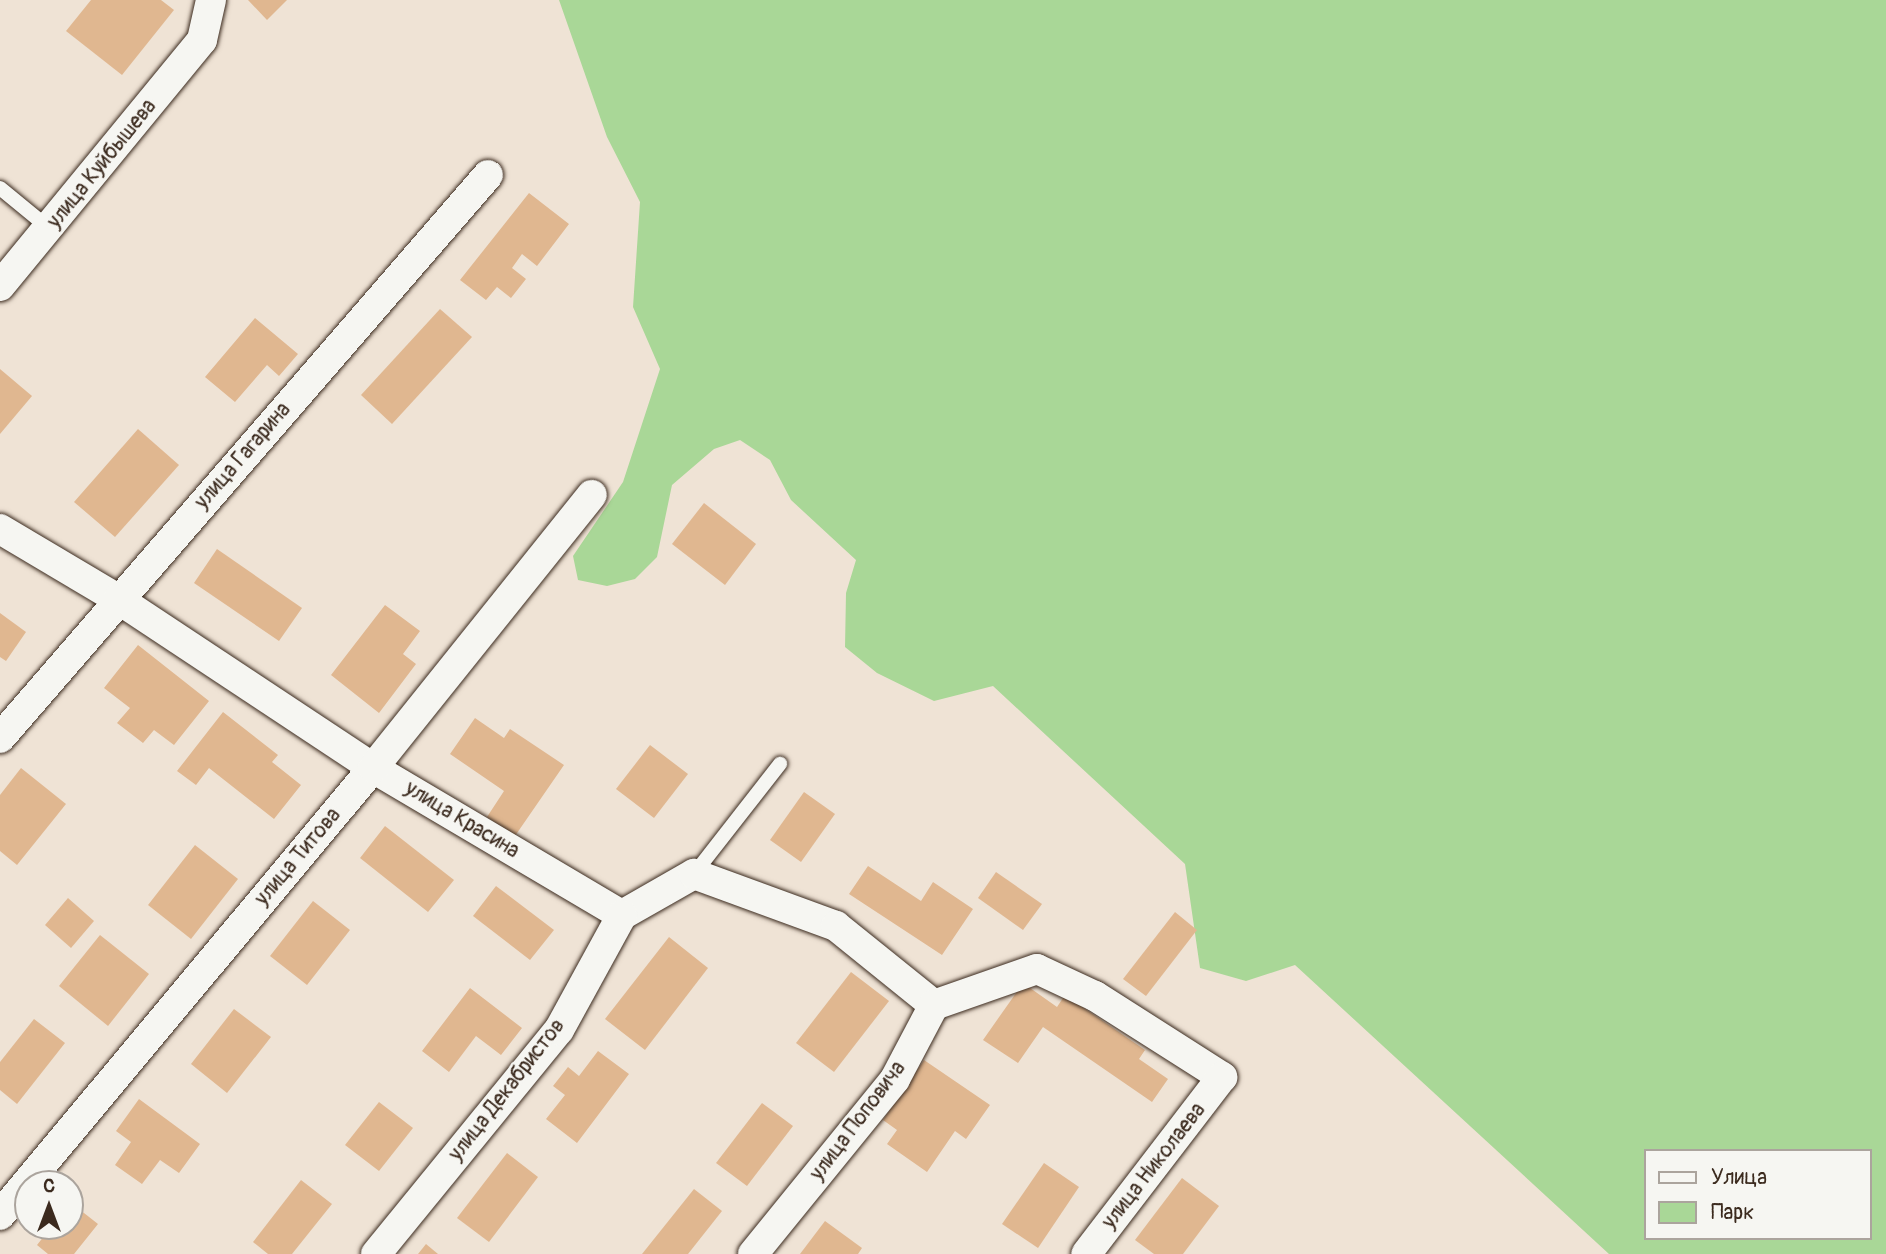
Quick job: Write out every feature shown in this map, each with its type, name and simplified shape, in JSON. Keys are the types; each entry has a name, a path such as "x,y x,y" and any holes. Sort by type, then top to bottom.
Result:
{"street":[{"name":"улица Куйбышева","path":"0,286 50,229 202,40 211,0"},
{"name":"улица Гагарина","path":"0,738 488,175"},
{"name":"улица Титова","path":"0,1215 373,768 592,495"},
{"name":"улица Красина","path":"0,529 118,599 373,768 622,915"},
{"path":"622,915 694,874 836,926 934,1005"},
{"name":"улица Декабристов","path":"376,1254 559,1030 622,915"},
{"name":"улица Николаева","path":"934,1005 1037,969 1095,996 1222,1077 1086,1254"},
{"name":"улица Поповича","path":"753,1254 895,1079 934,1005"}],"lane":[{"path":"0,188 50,229"},
{"path":"694,874 780,764"}],"green space":[{"path":"559,0 1886,0 1886,1254 1609,1254 1295,965 1246,981 1200,968 1185,864 993,686 934,701 877,673 845,647 846,593 856,560 791,500 770,460 740,440 714,449 672,485 657,557 635,579 607,586 578,580 573,556 623,482 660,369 633,307 640,202 607,137"}],"building":[{"path":"91,0 161,0 174,10 122,75 66,31"},
{"path":"248,0 287,0 267,20"},
{"path":"529,193 569,224 537,266 522,254 512,268 526,279 511,298 497,287 486,300 460,280"},
{"path":"440,309 472,337 392,424 361,395"},
{"path":"255,318 298,354 279,376 267,365 235,402 205,377"},
{"path":"0,369 32,396 0,434"},
{"path":"138,429 179,465 115,537 74,502"},
{"path":"704,503 756,544 725,585 672,544"},
{"path":"217,549 302,608 279,641 194,583"},
{"path":"385,605 420,631 403,654 416,664 379,713 331,675"},
{"path":"0,613 26,632 6,661 0,657"},
{"path":"138,645 209,701 174,745 154,730 143,743 117,723 130,708 104,688"},
{"path":"223,712 278,755 272,762 301,785 274,819 209,768 196,785 177,771"},
{"path":"475,718 504,738 510,729 564,765 515,836 487,817 504,791 450,754"},
{"path":"650,745 688,774 654,818 616,789"},
{"path":"21,768 66,804 17,865 0,851 0,795"},
{"path":"804,792 835,814 801,862 770,840"},
{"path":"385,826 454,880 428,912 360,858"},
{"path":"195,845 238,879 191,939 148,905"},
{"path":"868,866 921,901 933,882 973,909 942,955 849,894"},
{"path":"996,872 1042,904 1023,930 978,898"},
{"path":"496,886 554,930 530,960 473,916"},
{"path":"68,898 94,921 71,948 45,925"},
{"path":"313,901 350,930 307,985 270,956"},
{"path":"1175,912 1197,930 1146,996 1123,979"},
{"path":"100,935 149,974 108,1026 59,986"},
{"path":"669,937 708,968 645,1050 605,1019"},
{"path":"851,972 889,1001 834,1072 796,1043"},
{"path":"1023,983 1057,1007 1065,995 1145,1050 1139,1059 1168,1079 1152,1102 1043,1027 1018,1063 983,1040"},
{"path":"470,988 522,1028 501,1055 476,1036 449,1072 422,1051"},
{"path":"234,1009 271,1037 227,1093 191,1064"},
{"path":"34,1019 65,1043 17,1104 0,1090 0,1062"},
{"path":"598,1051 629,1074 577,1143 546,1119 565,1095 553,1086 568,1067 579,1076"},
{"path":"924,1060 990,1105 966,1139 955,1131 927,1172 887,1144 897,1130 883,1120"},
{"path":"139,1099 200,1144 179,1173 160,1160 142,1184 115,1165 131,1142 116,1131"},
{"path":"379,1102 413,1128 379,1171 345,1145"},
{"path":"762,1103 793,1126 747,1186 716,1163"},
{"path":"507,1153 538,1177 489,1242 457,1218"},
{"path":"1044,1163 1079,1187 1038,1248 1002,1224"},
{"path":"1182,1178 1219,1206 1183,1254 1154,1254 1135,1240"},
{"path":"301,1180 332,1204 292,1254 268,1254 253,1242"},
{"path":"694,1189 722,1211 688,1254 642,1254"},
{"path":"84,1213 98,1224 74,1254 48,1254 37,1245 41,1240 84,1240"},
{"path":"825,1221 862,1248 858,1254 800,1254"},
{"path":"426,1244 438,1254 418,1254"}]}
